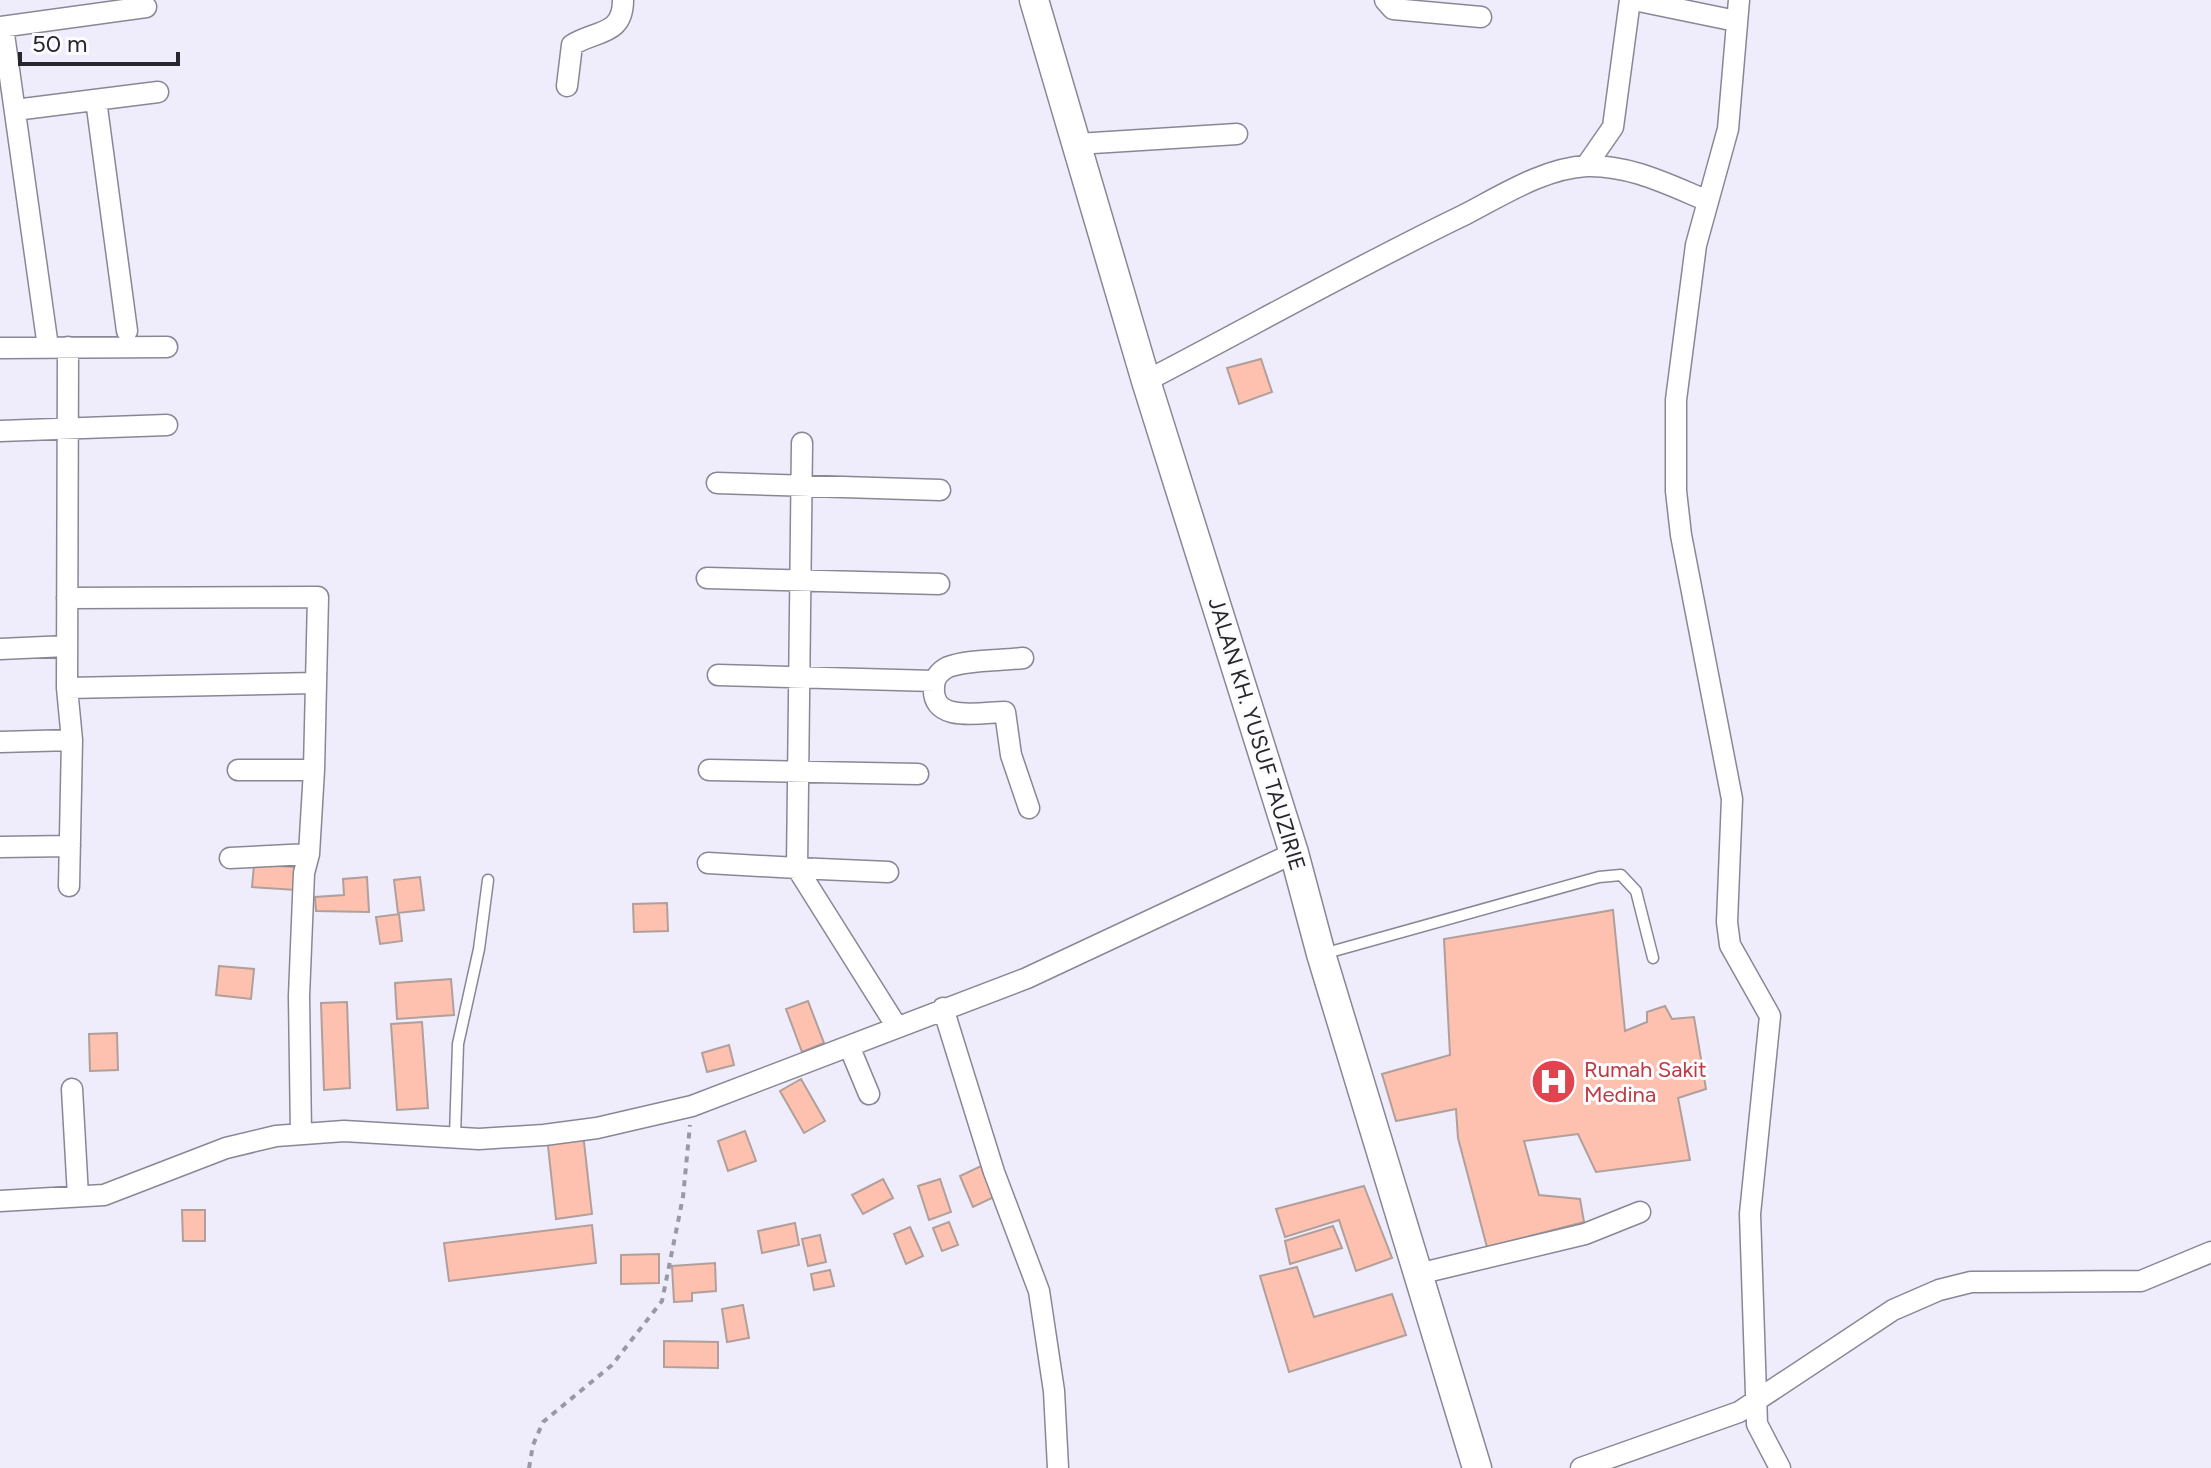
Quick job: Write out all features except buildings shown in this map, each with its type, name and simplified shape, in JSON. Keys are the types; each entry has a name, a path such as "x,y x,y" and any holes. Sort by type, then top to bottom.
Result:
{"main road":[{"name":"JALAN KH. YUSUF TAUZIRIE","path":"1034,0 1146,381 1294,853 1321,954 1477,1468"}],"street":[{"path":"567,86 572,45 610,31 622,17 623,0"},
{"path":"1385,0 1393,9 1481,17"},
{"path":"1586,166 1613,127 1632,0 1738,10 1728,129 1696,245 1676,400 1676,491 1681,535 1733,807 1727,922 1730,945 1770,1016 1750,1214 1755,1403 1760,1434 1780,1468"},
{"path":"69,886 72,740 67,688 69,428 58,347 2,27 146,7"},
{"path":"15,110 158,92"},
{"path":"96,100 127,331"},
{"path":"1077,144 1237,134"},
{"path":"1146,381 1511,191 1548,175 1586,166 1635,171 1708,201"},
{"path":"0,348 167,347"},
{"path":"0,431 167,425"},
{"path":"802,443 797,868 897,1027"},
{"path":"717,483 940,490"},
{"path":"707,578 939,584"},
{"path":"67,598 318,597 314,770 309,854 304,873 299,996 301,1134"},
{"path":"0,649 67,646"},
{"path":"718,675 934,681 948,667 1023,658"},
{"path":"934,681 936,702 949,712 1005,712 1011,755 1029,808"},
{"path":"67,688 315,683"},
{"path":"0,742 72,740"},
{"path":"238,770 314,770"},
{"path":"709,770 918,774"},
{"path":"0,847 70,846"},
{"path":"0,1201 104,1195 226,1148 301,1134 344,1131 455,1136 544,1135 597,1128 692,1106 1027,978 1294,853"},
{"path":"230,858 309,854"},
{"path":"708,863 888,872"},
{"path":"943,1008 989,1157 1039,1291 1054,1391 1058,1468"},
{"path":"849,1046 869,1094"},
{"path":"72,1089 78,1196"},
{"path":"1418,1274 1585,1234 1640,1212"},
{"path":"1581,1468 1719,1420 1755,1403 1893,1310 1939,1290 1971,1282 2141,1281 2211,1252"}],"lane":[{"path":"1321,954 1599,877 1621,875 1636,891 1653,958"},
{"path":"455,1136 458,1044 479,949 488,880"}],"path":[{"path":"529,1468 533,1445 543,1422 612,1365 662,1301 683,1197 692,1106"}],"place":[{"name":"Rumah Sakit Medina","path":"1553,1082"}]}
